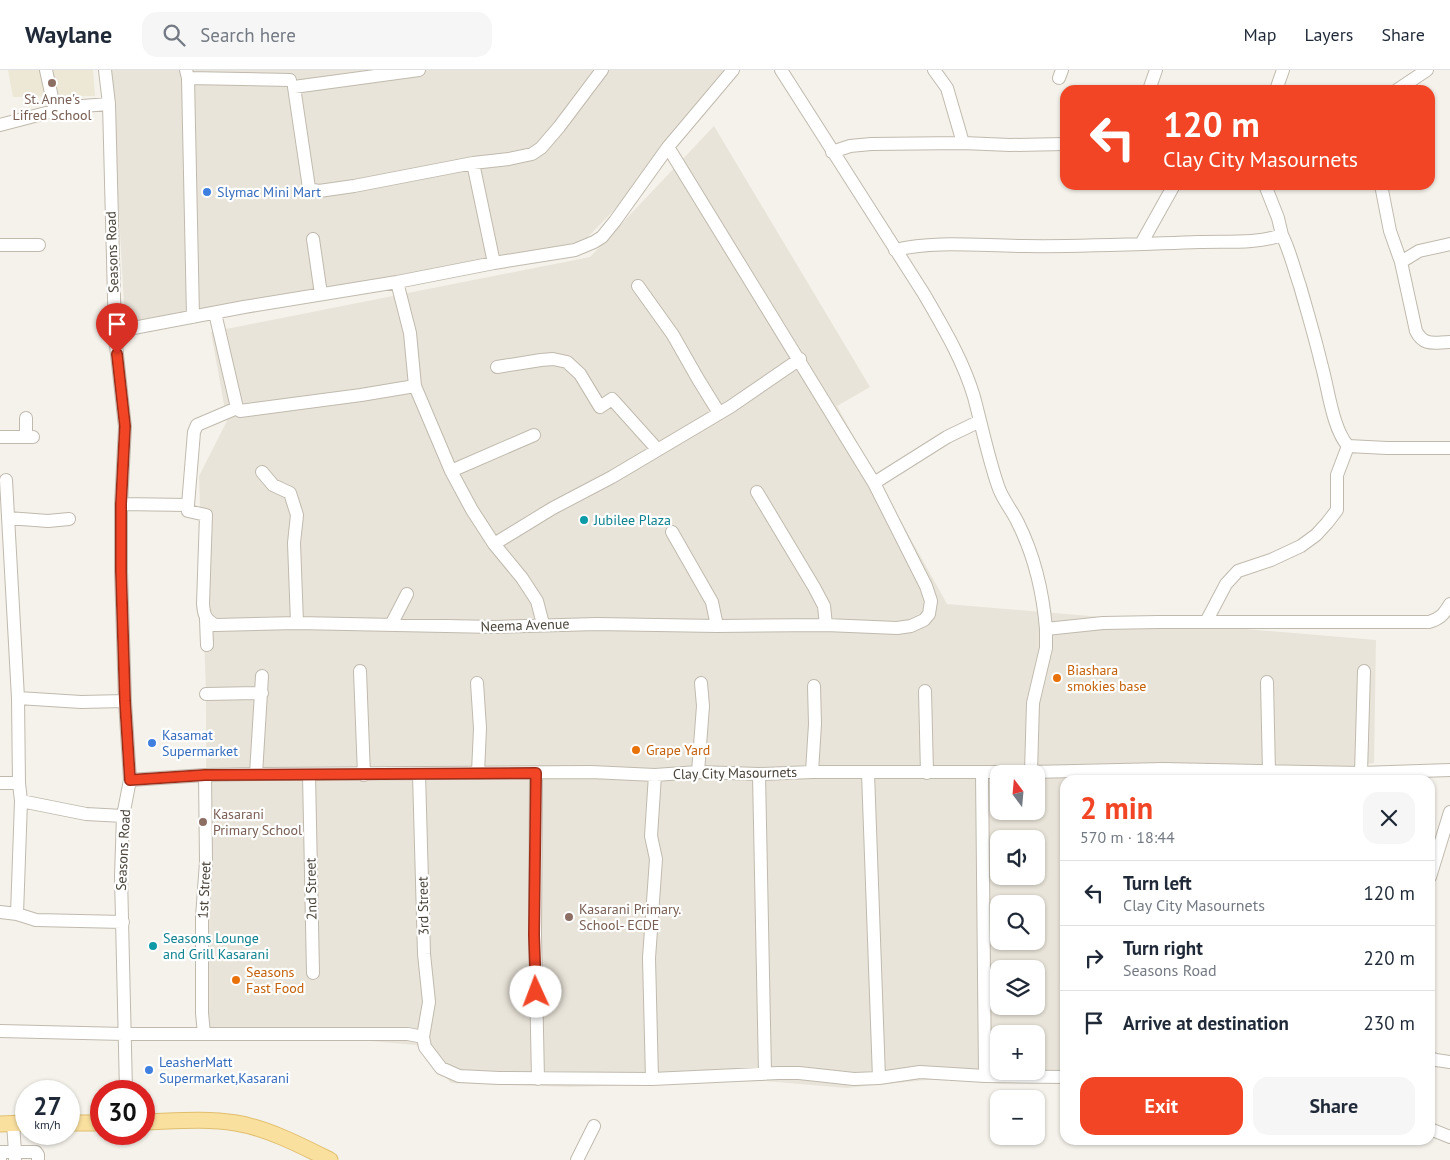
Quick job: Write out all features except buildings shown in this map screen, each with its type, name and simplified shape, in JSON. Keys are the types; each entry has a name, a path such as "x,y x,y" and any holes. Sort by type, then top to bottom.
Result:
{"main road":[{"path":"155,1122 205,1120 238,1123 272,1134 330,1160"}],"street":[{"path":"46,70 55,111"},
{"name":"Seasons Road","path":"105,70 108,104 115,336 125,426 121,504 121,571 125,701 130,780 123,816 121,876 126,1080"},
{"path":"193,317 187,74 290,79 419,70"},
{"path":"290,79 309,188 319,192 473,163 532,154 541,148 602,70"},
{"path":"781,70 946,332 973,396 999,489 1025,538 1045,610 1046,629 1046,648 1033,703 1031,765"},
{"path":"934,70 947,88 963,142"},
{"path":"1151,85 1156,70"},
{"path":"1278,85 1283,70"},
{"path":"1404,85 1427,70"},
{"path":"115,336 128,329 575,250 594,242 602,237 616,221 668,147 728,72"},
{"path":"0,126 55,111 87,105 108,104"},
{"path":"832,152 850,146 870,144 963,142 1010,145 1060,144"},
{"path":"668,147 874,483 947,438 980,422"},
{"path":"473,163 494,263"},
{"path":"1142,244 1171,190"},
{"path":"1267,190 1278,218 1307,311 1338,429 1343,440 1348,446 1450,448"},
{"path":"1382,190 1390,231 1401,262 1414,323 1419,337 1424,341 1433,343 1450,342"},
{"path":"895,250 911,246 947,245 1044,246 1257,240 1282,235"},
{"path":"313,240 321,294"},
{"path":"0,244 39,245"},
{"path":"1401,262 1419,251 1450,244"},
{"path":"397,282 410,333 416,386 451,471 472,510 494,544 522,578 537,601 543,624"},
{"path":"638,286 673,335 719,413"},
{"path":"215,313 240,411 416,386"},
{"path":"497,367 553,359 566,362 580,374 600,407 612,399 657,449"},
{"path":"494,544 719,413 800,360"},
{"path":"207,645 206,619 202,604 206,516 188,511 194,432 197,424 238,408"},
{"path":"0,437 29,437 26,418"},
{"path":"451,471 534,435"},
{"path":"1206,622 1226,584 1238,571 1271,560 1301,546 1327,524 1337,510 1337,475 1348,446"},
{"path":"262,472 273,485 290,493 297,515 294,542 297,623"},
{"path":"6,480 18,698 21,801 17,914"},
{"name":"Neema Avenue","path":"206,619 215,625 297,623 495,627 543,624 826,625 897,628 912,626 924,620 929,614 931,602 926,586 874,483"},
{"path":"757,492 824,606 826,625"},
{"path":"121,504 188,505"},
{"path":"8,518 48,521 69,519"},
{"path":"672,532 712,602 717,626"},
{"path":"391,625 407,594"},
{"path":"1046,629 1103,623 1429,622 1438,620 1445,614 1450,604"},
{"path":"360,671 364,775"},
{"path":"1361,773 1364,671"},
{"path":"256,774 262,676"},
{"path":"1267,682 1269,772"},
{"path":"477,683 480,728 478,773"},
{"path":"698,772 703,706 701,683"},
{"path":"812,772 815,724 814,686"},
{"path":"925,691 928,773"},
{"path":"206,694 262,693"},
{"path":"18,698 81,702 125,701"},
{"name":"Clay City Masournets","path":"1393,775 1450,770"},
{"path":"982,772 985,1076"},
{"name":"Clay City Masournets","path":"130,780 256,774 990,772"},
{"name":"Clay City Masournets","path":"1045,773 1165,775 1269,772 1361,773 1375,775"},
{"path":"536,773 534,935 538,1079"},
{"path":"868,773 879,1078"},
{"name":"2nd Street","path":"309,774 313,973"},
{"name":"3rd Street","path":"419,774 424,954 429,1002 423,1037"},
{"path":"652,1078 649,958 656,858 651,836 655,774"},
{"path":"759,774 765,1074"},
{"name":"1st Street","path":"204,1034 202,1005 202,917 206,862 205,775"},
{"path":"0,782 19,783"},
{"path":"21,801 86,814 123,816"},
{"path":"1435,862 1450,812"},
{"path":"0,912 17,914 36,920 123,922"},
{"path":"0,1030 124,1034 408,1034 423,1037 425,1047 441,1068 459,1076 538,1079 652,1078 799,1073 854,1079 879,1078 920,1072 985,1076 1060,1077"},
{"path":"1435,1060 1449,1061"},
{"path":"13,1123 15,1156"},
{"path":"577,1160 594,1126"},
{"path":"1435,1131 1450,1137"},
{"path":"0,1160 0,1152 15,1156 36,1152 38,1160"}],"shaded area":[{"name":"St. Anne's Lifred School","path":"8,70 93,70 95,96 13,97"},
{"path":"111,70 726,70 618,206 584,241 482,261 125,322"},
{"path":"714,126 870,387 837,406 947,604 1376,640 1374,763 1292,775 1060,775 1060,1078 1045,1078 1045,1025 990,1025 990,1079 927,1080 846,1088 765,1081 570,1087 451,1083 416,1045 207,1027 206,694 199,476 227,421 211,332 590,257"}],"place":[{"name":"St. Anne's Lifred School","path":"52,83"},
{"name":"Slymac Mini Mart","path":"207,192"},
{"name":"Jubilee Plaza","path":"584,520"},
{"name":"Biashara smokies base","path":"1057,678"},
{"name":"Kasamat Supermarket","path":"152,743"},
{"name":"Grape Yard","path":"636,750"},
{"name":"Kasarani Primary School","path":"203,822"},
{"name":"Kasarani Primary. School- ECDE","path":"569,917"},
{"name":"Seasons Lounge and Grill Kasarani","path":"153,946"},
{"name":"Seasons Fast Food","path":"236,980"},
{"name":"LeasherMatt Supermarket,Kasarani","path":"149,1070"}],"route":[{"path":"117,354 125,426 121,504 121,571 125,701 130,780 205,775 536,773 534,935 536,992"}]}
